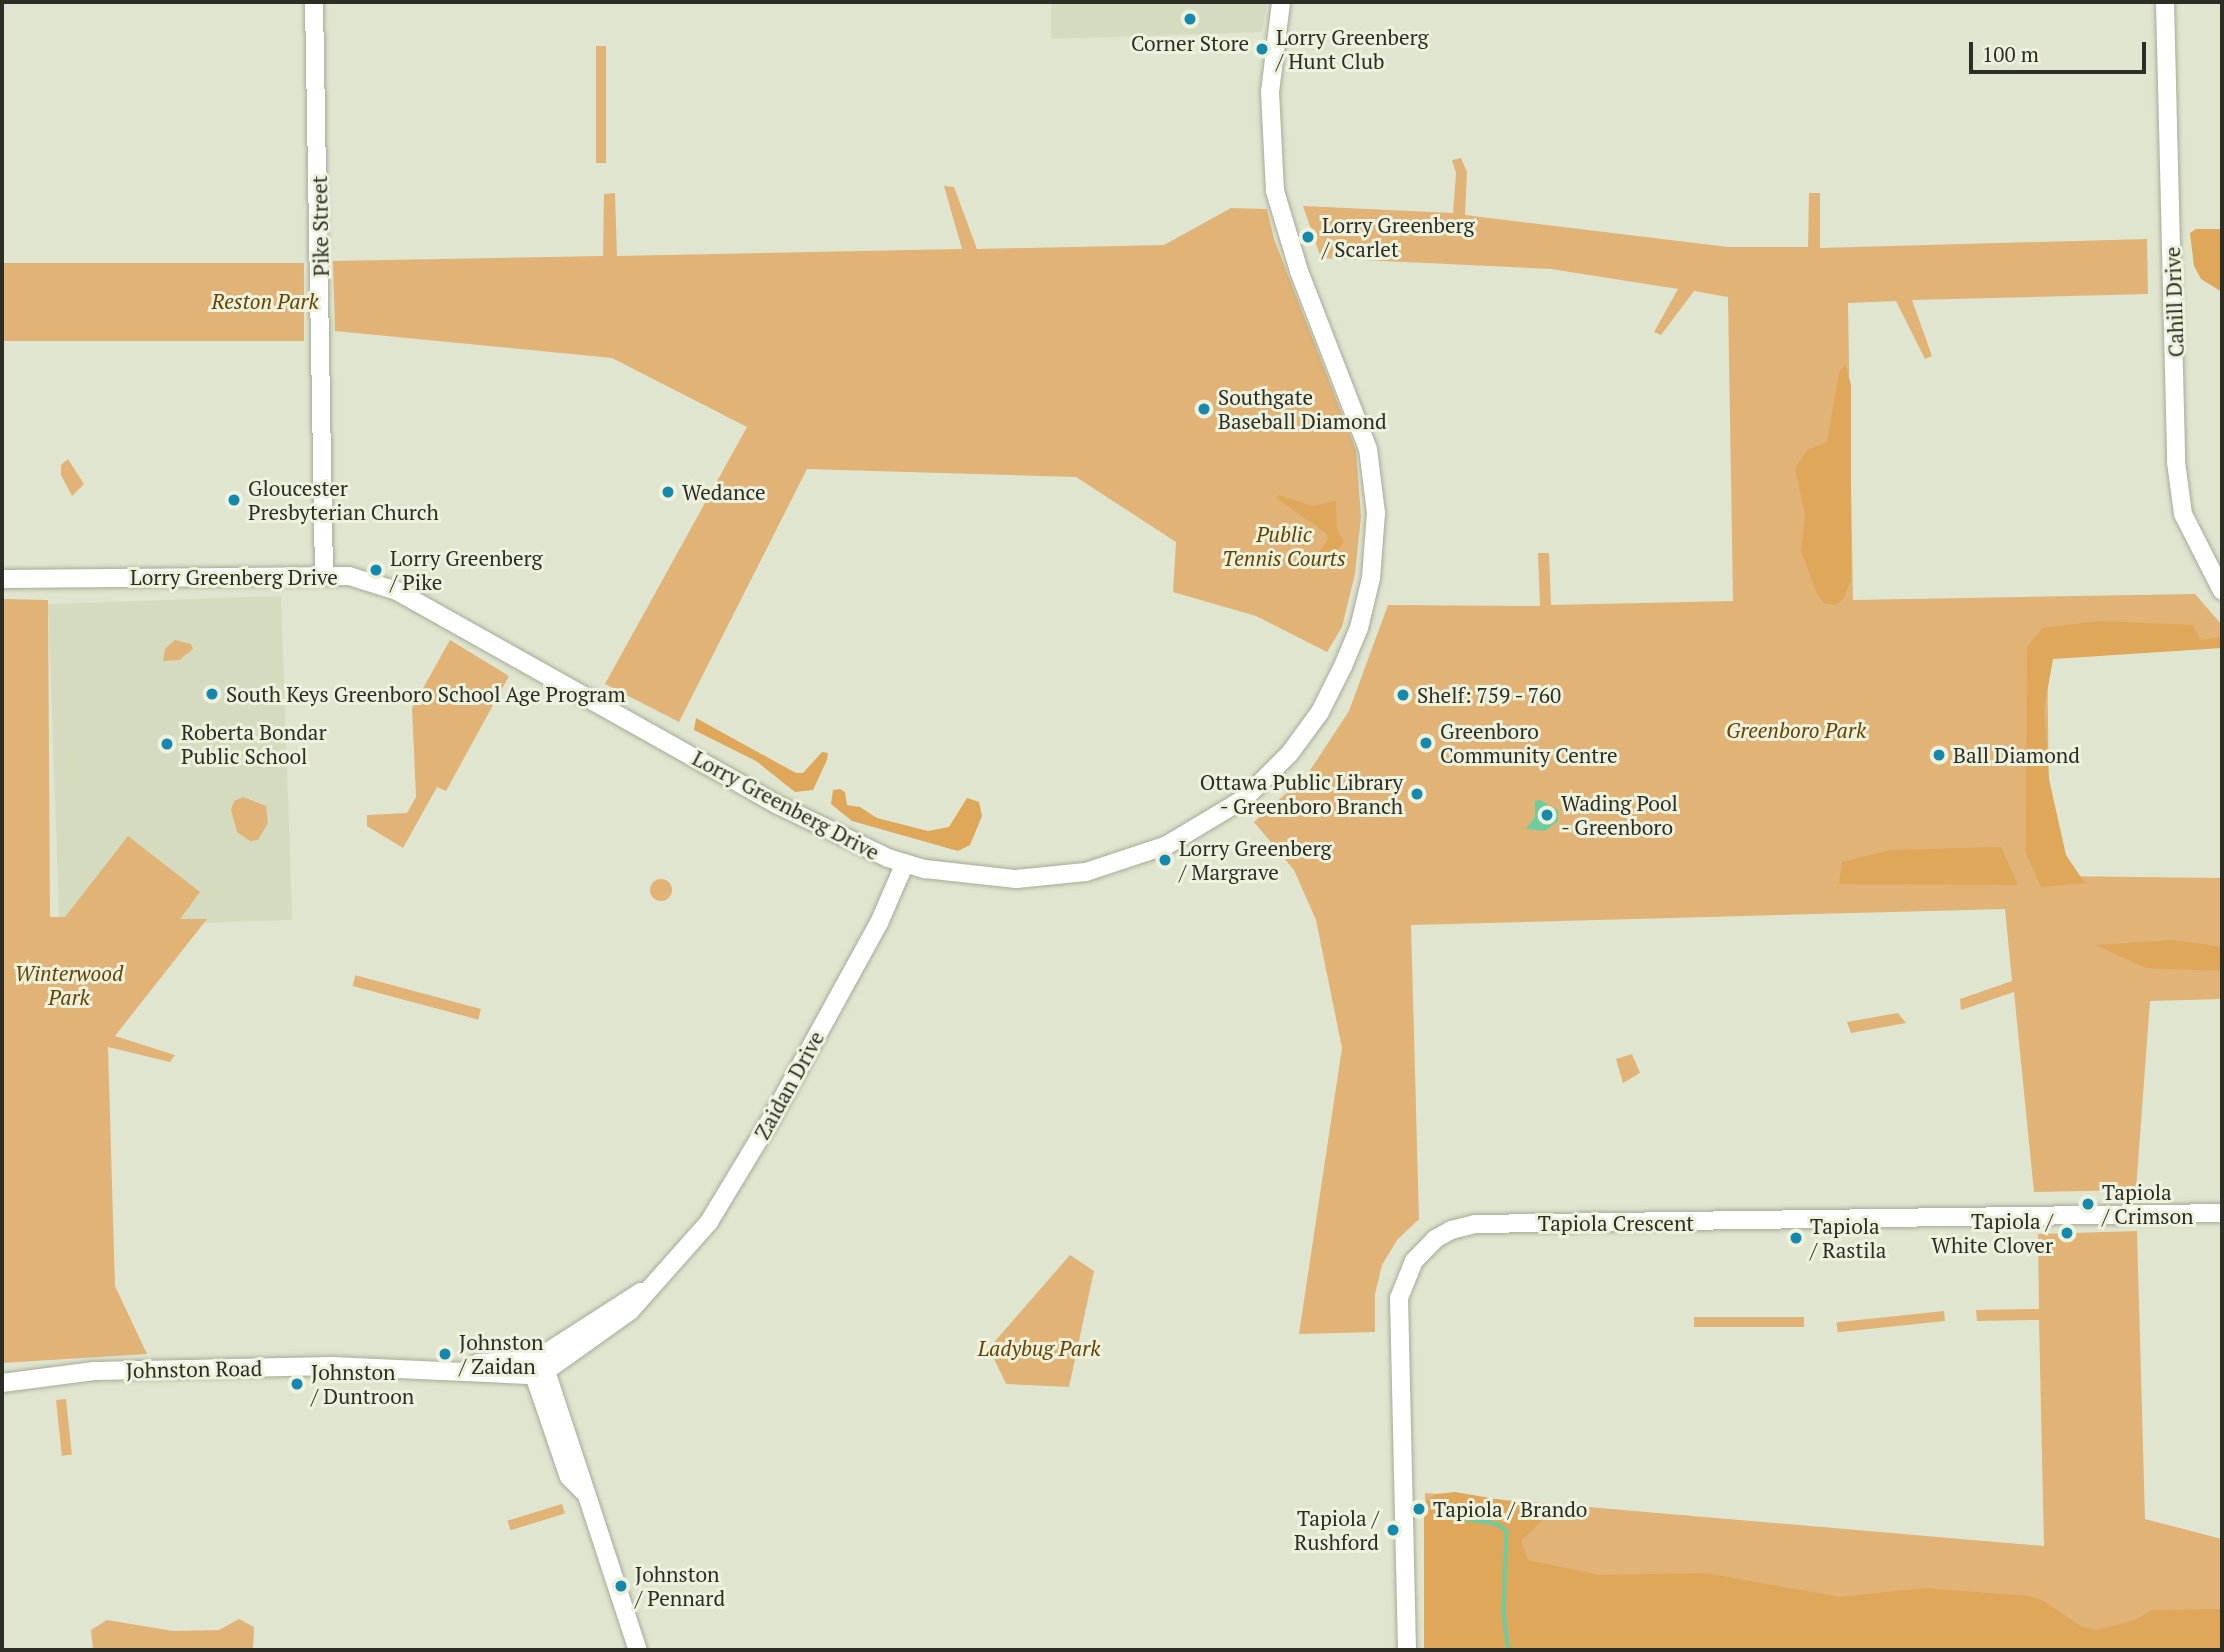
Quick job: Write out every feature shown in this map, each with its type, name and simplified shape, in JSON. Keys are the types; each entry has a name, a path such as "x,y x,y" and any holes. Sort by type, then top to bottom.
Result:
{"street":[{"name":"Pike Street","path":"314,2 324,576"},
{"name":"Lorry Greenberg Drive","path":"2,579 349,576 397,591 776,804 905,863 1016,879 1086,872 1167,845 1216,818 1267,779 1320,712 1359,628 1371,578 1376,513 1363,436 1299,271 1275,191 1270,92 1281,2"},
{"name":"Cahill Drive","path":"2165,2 2176,462 2183,514 2222,591"},
{"name":"Zaidan Drive","path":"538,1369 630,1311 692,1244 730,1189 879,923 905,863"},
{"name":"Tapiola Crescent","path":"1407,1650 1399,1298 1414,1261 1451,1230 1475,1224 2222,1213"},
{"name":"Johnston Road","path":"2,1383 94,1371 538,1369"},
{"path":"538,1369 583,1474 583,1491 638,1650"}],"shaded area":[{"path":"1051,2 1267,2 1262,32 1051,39"},
{"path":"2196,229 2222,229 2222,292 2201,279 2194,266 2190,233"},
{"path":"1845,364 1851,385 1851,579 1844,598 1836,605 1824,603 1817,594 1801,551 1805,515 1795,469 1807,450 1827,442 1839,373"},
{"path":"1279,495 1312,506 1336,501 1337,529 1344,542 1332,558 1326,561 1318,554 1328,539 1326,533 1276,498"},
{"name":"Roberta Bondar Public School","path":"281,596 292,920 59,928 48,604"},
{"path":"2099,621 2193,625 2200,640 2222,637 2222,648 2053,659 2044,709 2049,779 2066,855 2085,883 2041,887 2026,853 2027,648 2042,628"},
{"path":"696,718 796,773 803,773 822,752 828,753 827,760 813,790 795,792 756,761 694,730"},
{"path":"840,789 845,792 847,805 860,807 877,818 928,831 949,827 967,798 979,802 982,816 970,845 958,851 852,821 831,804 833,790"},
{"name":"Wading Pool - Greenboro","path":"1540,800 1558,810 1558,821 1545,831 1526,829 1535,817 1535,801"},
{"path":"2001,847 2018,885 1839,884 1842,862 1890,850"},
{"path":"2174,940 2222,947 2222,971 2146,968 2096,945"},
{"path":"1455,1492 1542,1507 1548,1515 1521,1541 1528,1560 1599,1575 1705,1573 1840,1597 1925,1588 2028,1596 2042,1600 2082,1627 2096,1630 2135,1620 2152,1610 2222,1609 2222,1650 1424,1650 1424,1503 1436,1494"}],"green space":[{"path":"596,46 606,46 606,163 596,163"},
{"name":"Greenboro Park","path":"1461,158 1467,172 1465,215 1728,247 1808,247 1809,193 1820,193 1820,248 2147,239 2148,294 1912,300 1932,356 1925,359 1896,301 1848,303 1853,600 2195,594 2222,625 2222,647 2047,648 2050,876 2222,878 2222,999 2150,1001 2136,1190 2034,1192 2014,992 1961,1010 1960,999 2012,981 2005,909 1411,925 1419,1219 1397,1240 1382,1265 1375,1294 1375,1332 1299,1334 1342,1048 1316,920 1294,870 1254,822 1307,775 1349,711 1388,605 1540,606 1538,553 1549,553 1551,605 1733,601 1728,297 1694,291 1661,335 1654,332 1678,289 1551,269 1321,258 1303,206 1453,213 1456,173 1452,160"},
{"name":"Public Tennis Courts","path":"944,186 954,187 977,249 1164,245 1231,208 1267,209 1274,239 1356,450 1361,517 1355,574 1342,627 1327,652 1256,616 1173,592 1176,542 1076,477 807,469 679,722 605,684 747,427 612,358 335,331 333,261 603,256 604,194 615,193 617,256 962,249"},
{"name":"Reston Park","path":"2,263 304,263 304,341 2,341"},
{"path":"68,459 84,484 72,496 61,475 61,465"},
{"name":"Winterwood Park","path":"2,599 48,600 50,917 65,917 128,836 200,892 180,919 207,919 115,1036 175,1055 170,1062 108,1047 115,1286 147,1354 2,1363"},
{"path":"175,640 191,644 193,649 179,660 163,661 165,649"},
{"path":"450,640 509,676 446,791 437,787 403,848 367,826 367,815 407,813 416,797 412,708"},
{"path":"243,797 266,806 268,823 258,840 250,841 237,832 231,810 234,801"},
{"path":"661,879 669,882 672,890 669,898 661,901 653,898 650,890 653,882"},
{"path":"355,975 481,1009 478,1020 353,986"},
{"path":"1898,1013 1906,1023 1851,1033 1847,1022"},
{"path":"1632,1054 1640,1073 1623,1083 1616,1059"},
{"path":"2137,1231 2145,1519 2222,1539 2222,1650 1429,1650 1425,1493 2044,1546 2039,1320 1977,1321 1976,1310 2039,1309 2038,1234"},
{"name":"Ladybug Park","path":"1070,1255 1094,1271 1069,1387 1006,1384 989,1348"},
{"path":"1944,1311 1945,1321 1838,1332 1837,1322"},
{"path":"1694,1317 1804,1317 1804,1327 1694,1327"},
{"path":"66,1399 72,1455 62,1456 56,1400"},
{"path":"562,1504 565,1514 510,1530 507,1521"},
{"path":"239,1619 254,1627 253,1650 93,1650 91,1630 107,1620 173,1631 219,1630"}],"waterway":[{"path":"1432,1503 1449,1516 1497,1524 1507,1531 1504,1611 1509,1650"}],"place":[{"name":"Corner Store","path":"1190,19"},
{"name":"Lorry Greenberg / Hunt Club","path":"1262,49"},
{"name":"Lorry Greenberg / Scarlet","path":"1308,237"},
{"name":"Southgate Baseball Diamond","path":"1204,409"},
{"name":"Wedance","path":"668,492"},
{"name":"Gloucester Presbyterian Church","path":"234,500"},
{"name":"Lorry Greenberg / Pike","path":"376,570"},
{"name":"South Keys Greenboro School Age Program","path":"212,694"},
{"name":"Shelf: 759 - 760","path":"1403,695"},
{"name":"Greenboro Community Centre","path":"1426,743"},
{"name":"Roberta Bondar Public School","path":"167,744"},
{"name":"Ball Diamond","path":"1939,755"},
{"name":"Ottawa Public Library - Greenboro Branch","path":"1417,794"},
{"name":"Wading Pool - Greenboro","path":"1547,815"},
{"name":"Lorry Greenberg / Margrave","path":"1165,860"},
{"name":"Tapiola / Crimson","path":"2088,1204"},
{"name":"Tapiola / White Clover","path":"2067,1233"},
{"name":"Tapiola / Rastila","path":"1796,1238"},
{"name":"Johnston / Zaidan","path":"445,1354"},
{"name":"Johnston / Duntroon","path":"297,1384"},
{"name":"Tapiola / Brando","path":"1419,1509"},
{"name":"Tapiola / Rushford","path":"1393,1530"},
{"name":"Johnston / Pennard","path":"621,1586"}]}
